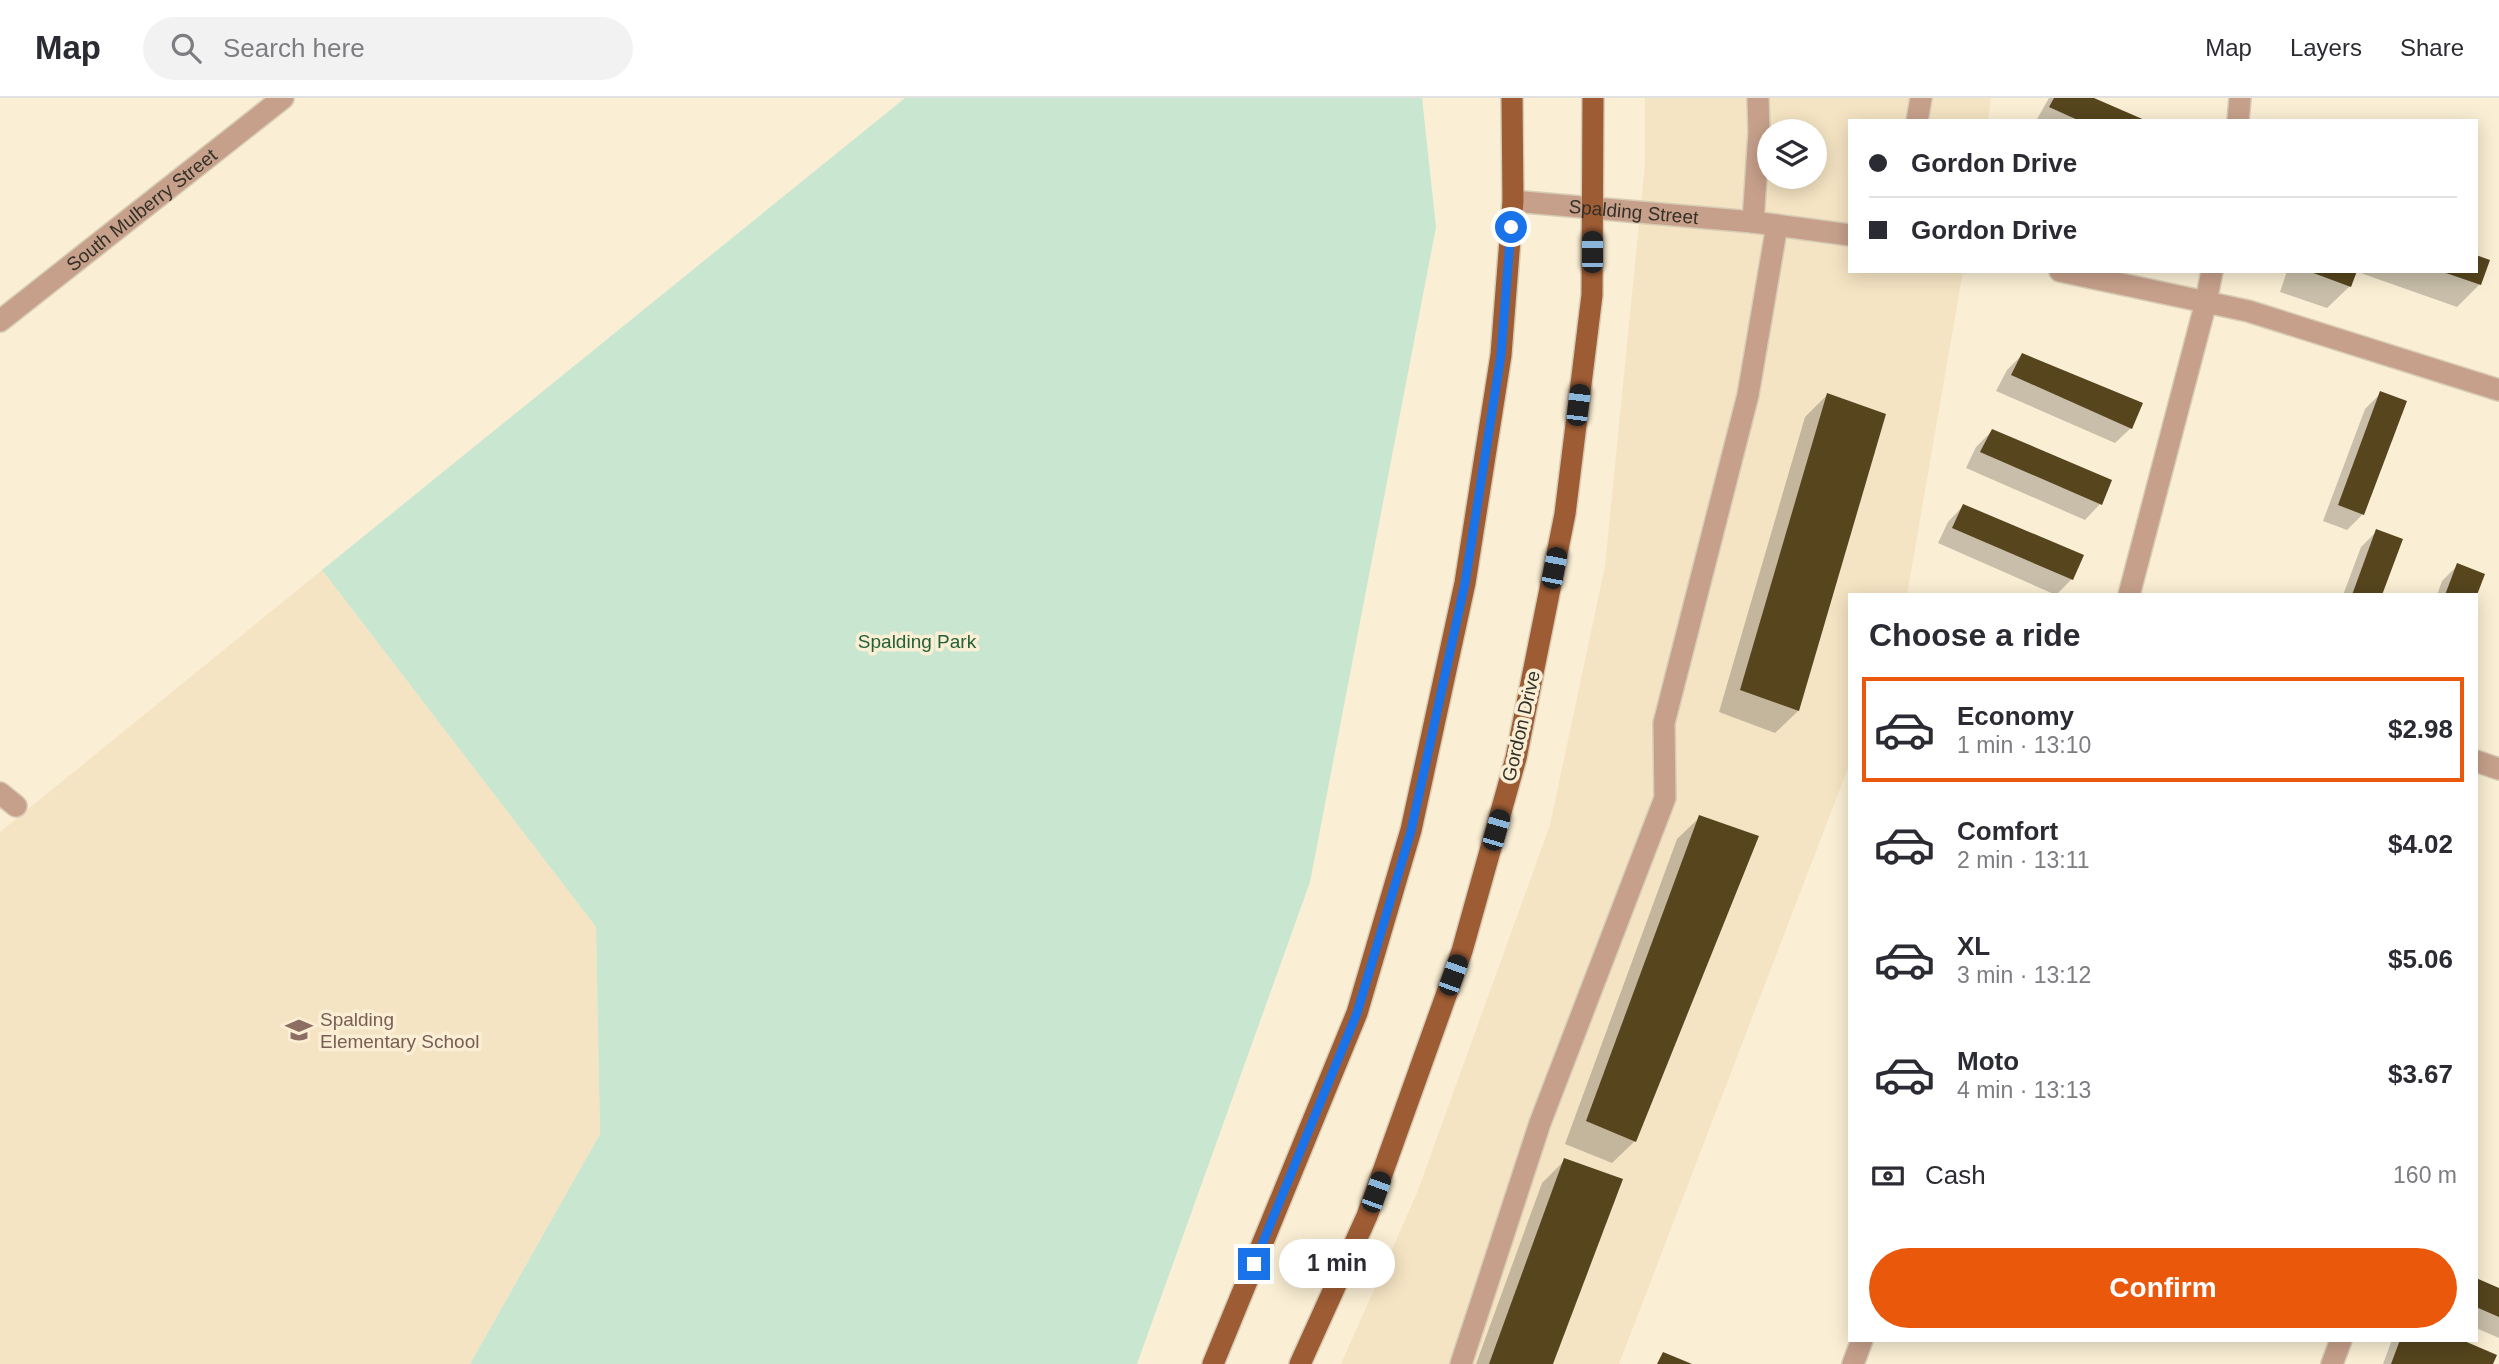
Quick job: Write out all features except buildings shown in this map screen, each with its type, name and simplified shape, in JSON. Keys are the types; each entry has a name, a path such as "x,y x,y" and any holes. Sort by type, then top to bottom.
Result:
{"main road":[{"path":"1213,1364 1357,1013 1411,831 1469,556 1501,355 1513,201 1512,98"},
{"name":"Gordon Drive","path":"1300,1364 1367,1216 1462,951 1516,758 1565,514 1592,295 1593,98"}],"street":[{"name":"South Mulberry Street","path":"0,321 283,98"},
{"path":"1753,222 1759,133 1758,98"},
{"path":"1917,119 1921,98"},
{"path":"2238,119 2240,98"},
{"name":"Spalding Street","path":"1513,201 1753,222 1848,235"},
{"path":"1461,1364 1539,1122 1665,798 1664,723 1748,395 1777,225"},
{"path":"2069,273 2248,311 2499,390"},
{"path":"2130,593 2212,273"},
{"path":"2478,762 2499,769"},
{"path":"1853,1364 1861,1342"},
{"path":"2332,1364 2340,1342"}],"shaded area":[{"path":"1645,98 1991,98 1988,119 1848,119 1848,273 1963,273 1907,593 1848,593 1848,768 1619,1364 1341,1364 1417,1193 1550,825 1605,566 1645,164"},
{"name":"Spalding Elementary School","path":"322,570 596,927 600,1134 470,1364 0,1364 0,832"}],"green space":[{"name":"Spalding Park","path":"905,98 1422,98 1436,227 1310,882 1137,1364 470,1364 600,1134 596,927 322,570"}],"place":[{"name":"Spalding Elementary School","path":"299,1030"}],"route":[{"path":"1254,1264 1357,1013 1411,831 1465,583 1501,355 1511,227"}]}
